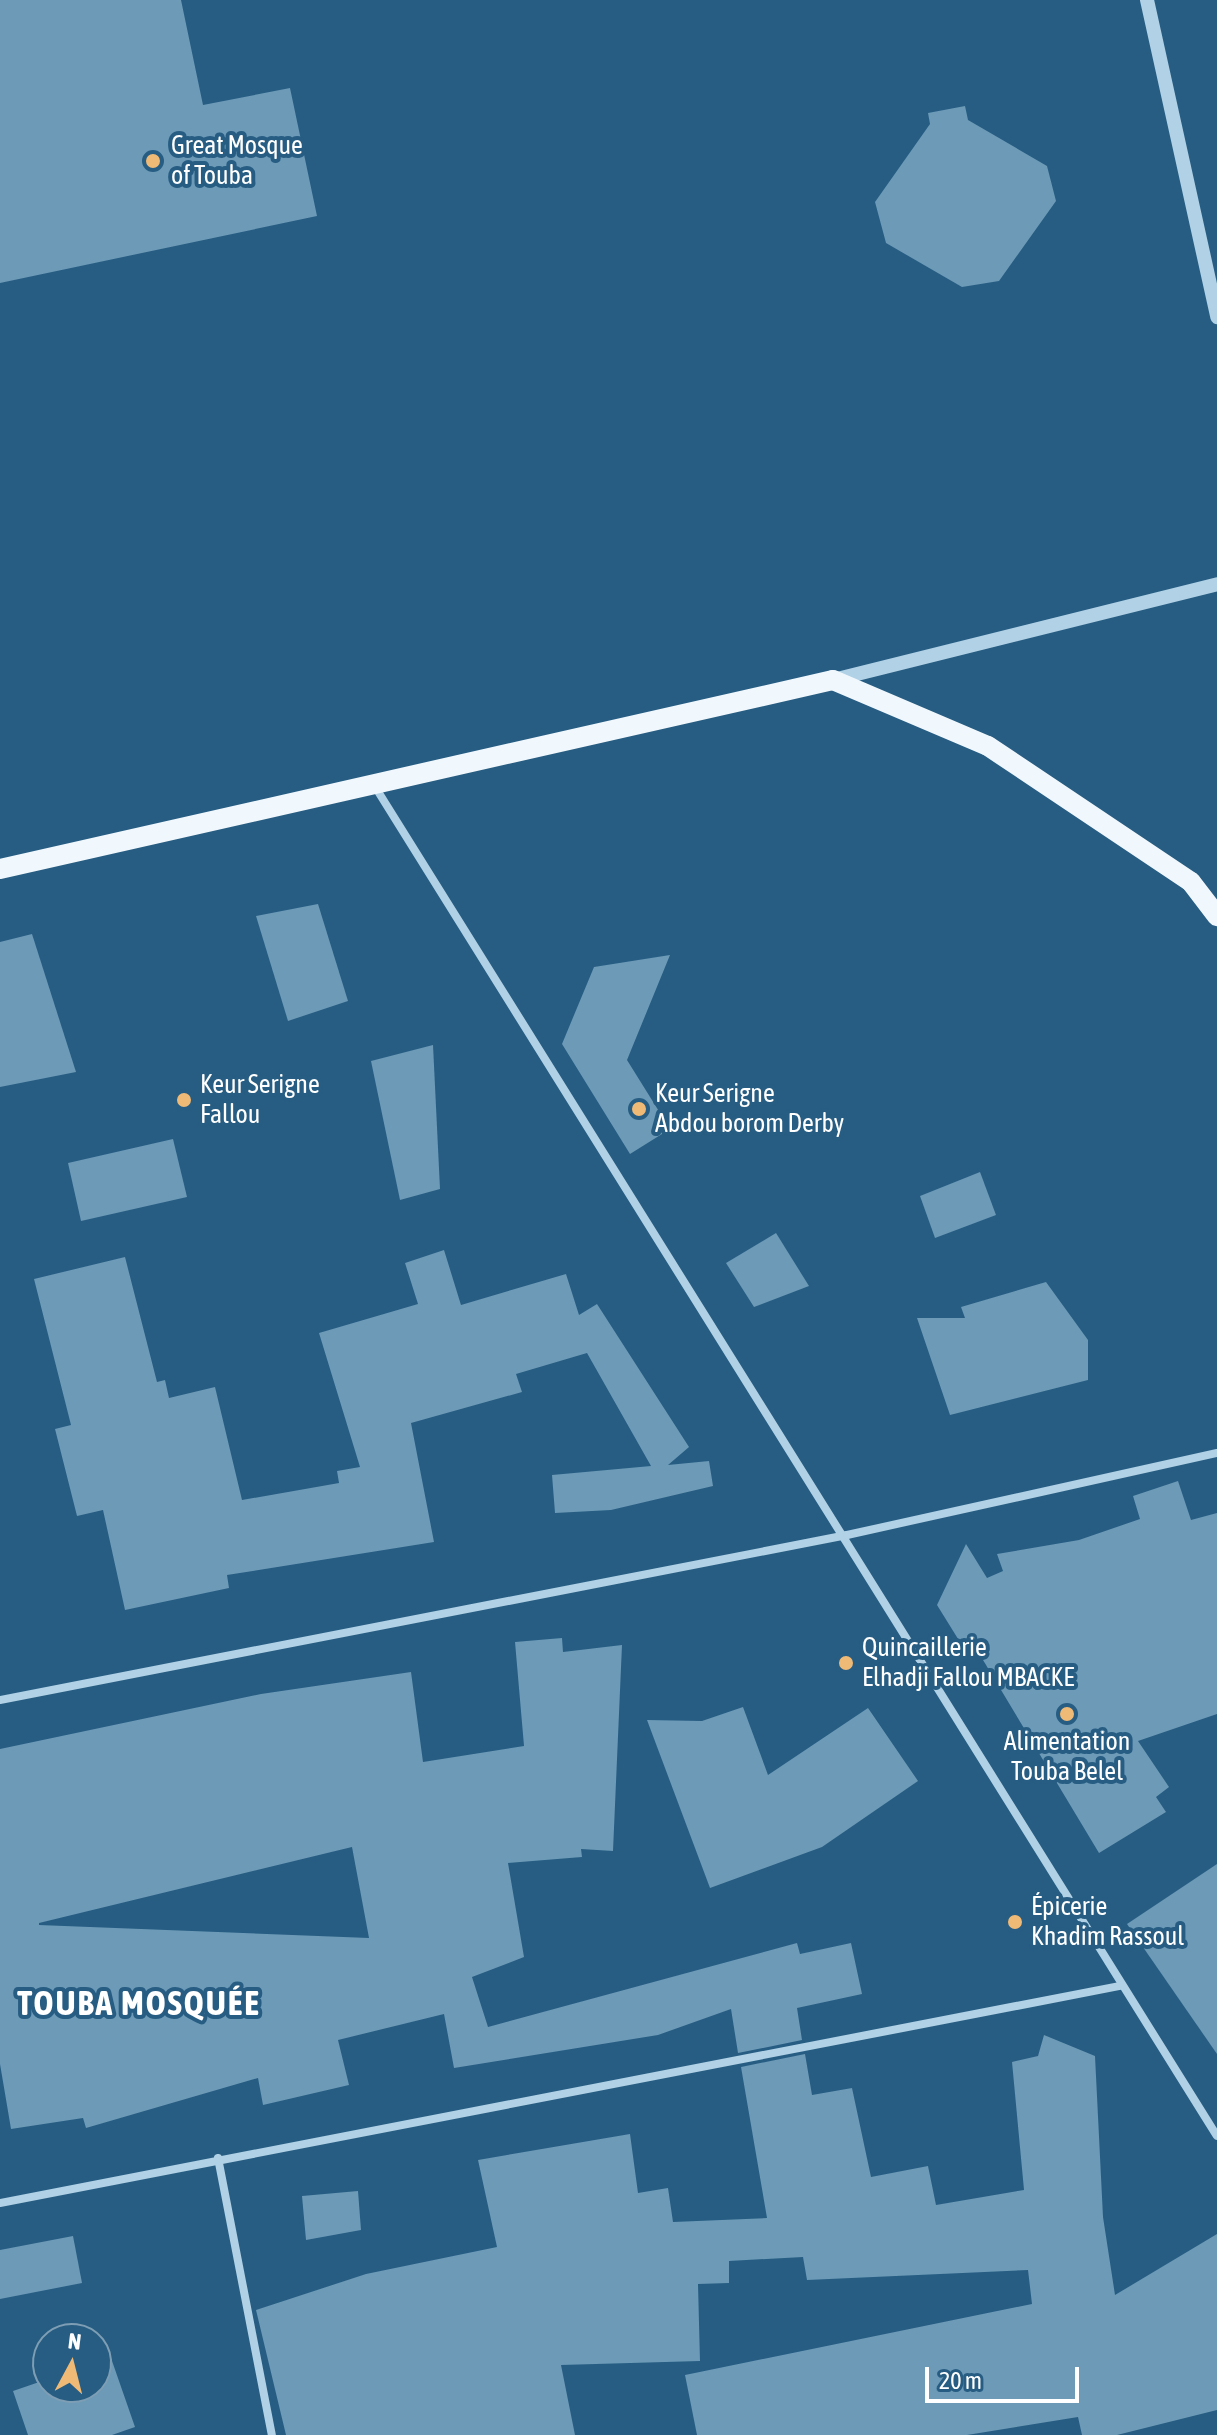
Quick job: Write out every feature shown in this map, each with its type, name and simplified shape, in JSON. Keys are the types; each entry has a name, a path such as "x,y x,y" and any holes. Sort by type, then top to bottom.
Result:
{"main road":[{"path":"0,869 833,680 988,746 1191,882 1217,916"}],"street":[{"path":"1147,0 1217,317"},
{"path":"833,680 1217,584"},
{"path":"374,785 847,1535 1120,1986 1217,2136"},
{"path":"0,1700 847,1535 1217,1453"},
{"path":"0,2203 218,2158 1120,1986"},
{"path":"218,2158 272,2435"}],"building":[{"name":"Great Mosque of Touba","path":"0,0 181,0 203,105 290,88 317,216 0,283"},
{"path":"965,106 968,120 1047,166 1056,201 999,281 962,287 886,243 875,202 930,124 928,113"},
{"path":"318,904 348,1001 288,1021 256,916"},
{"path":"32,934 76,1072 0,1087 0,942"},
{"path":"670,955 627,1060 670,1129 630,1154 562,1044 594,967"},
{"path":"433,1045 440,1189 400,1200 371,1061"},
{"name":"Keur Serigne Fallou","path":"173,1139 187,1197 81,1221 68,1163"},
{"path":"980,1172 996,1215 935,1238 920,1196"},
{"path":"776,1233 809,1286 754,1307 726,1263"},
{"path":"444,1250 461,1305 566,1274 579,1315 597,1304 689,1447 668,1465 709,1461 713,1486 611,1510 555,1513 552,1475 651,1466 587,1353 516,1374 522,1392 411,1423 434,1542 227,1575 229,1588 125,1610 103,1510 77,1516 55,1429 71,1425 34,1279 125,1257 157,1382 165,1380 169,1398 215,1387 242,1500 339,1483 337,1471 360,1467 319,1333 418,1304 405,1263"},
{"path":"1046,1282 1088,1340 1088,1380 950,1415 917,1318 965,1318 961,1307"},
{"path":"1178,1481 1191,1520 1217,1513 1217,1714 1138,1741 1169,1787 1156,1797 1166,1812 1099,1853 977,1650 968,1655 937,1605 966,1544 987,1578 1003,1571 997,1554 1079,1540 1140,1519 1133,1496"},
{"path":"562,1638 563,1652 622,1645 613,1851 581,1849 582,1857 508,1863 524,1957 472,1977 488,2027 797,1943 800,1954 851,1943 862,1994 797,2008 802,2040 738,2053 731,2009 658,2035 454,2068 444,2014 338,2040 349,2085 263,2105 258,2078 86,2128 83,2118 11,2129 0,2064 0,1749 261,1694 411,1672 423,1762 524,1746 515,1642","holes":["352,1847 369,1938 39,1925 39,1923"]},
{"path":"743,1707 768,1775 868,1708 918,1781 822,1847 710,1888 647,1720 702,1721"},
{"path":"1217,1864 1217,2054 1127,1924"},
{"path":"1044,2035 1095,2056 1103,2217 1115,2295 1217,2234 1217,2410 1117,2435 1082,2435 1078,2417 967,2435 697,2435 685,2375 1032,2304 1028,2270 807,2280 803,2257 729,2261 729,2283 698,2284 700,2361 561,2365 575,2435 286,2435 256,2310 366,2274 497,2247 478,2160 630,2134 638,2193 668,2188 673,2222 767,2218 741,2067 805,2054 812,2095 852,2088 871,2177 928,2166 936,2205 1024,2190 1012,2062 1038,2056"},
{"path":"358,2191 361,2230 306,2240 302,2196"},
{"path":"73,2236 82,2283 0,2299 0,2250"},
{"path":"112,2361 135,2427 112,2435 28,2435 13,2391 32,2384 32,2403 112,2403"}],"place":[{"name":"Great Mosque of Touba","path":"153,161"},
{"name":"Keur Serigne Fallou","path":"184,1100"},
{"name":"Keur Serigne Abdou borom Derby","path":"639,1109"},
{"name":"Quincaillerie Elhadji Fallou MBACKE","path":"846,1663"},
{"name":"Alimentation Touba Belel","path":"1067,1714"},
{"name":"Épicerie Khadim Rassoul","path":"1015,1922"}],"district":[{"name":"TOUBA MOSQUÉE","path":"139,2003"}]}
